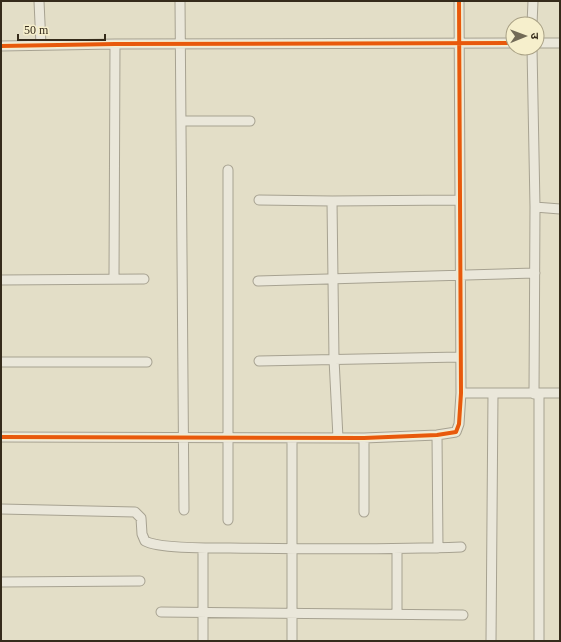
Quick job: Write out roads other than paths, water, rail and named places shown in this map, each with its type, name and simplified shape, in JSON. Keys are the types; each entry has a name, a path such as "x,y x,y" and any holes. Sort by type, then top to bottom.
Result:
{"street":[{"path":"39,1 41,45"},
{"path":"180,1 184,510"},
{"path":"1,438 364,438 437,435 456,432 459,424 461,393 458,43 459,1"},
{"path":"532,16 533,1"},
{"path":"545,43 560,42"},
{"path":"1,46 115,44 505,43"},
{"path":"114,278 115,44"},
{"path":"532,56 539,641"},
{"path":"182,121 250,122"},
{"path":"228,170 228,520"},
{"path":"259,200 459,200"},
{"path":"332,201 334,359 338,438"},
{"path":"535,207 560,209"},
{"path":"258,281 535,273"},
{"path":"1,280 114,278 144,279"},
{"path":"259,361 460,357"},
{"path":"1,362 148,362"},
{"path":"461,393 560,393"},
{"path":"491,641 493,394"},
{"path":"437,435 438,548"},
{"path":"292,438 292,641"},
{"path":"364,438 364,512"},
{"path":"1,509 135,512 141,518 142,534 146,542 203,548 397,549 461,547"},
{"path":"203,548 203,641"},
{"path":"397,549 397,614"},
{"path":"1,582 140,581"},
{"path":"161,612 463,614"}]}
